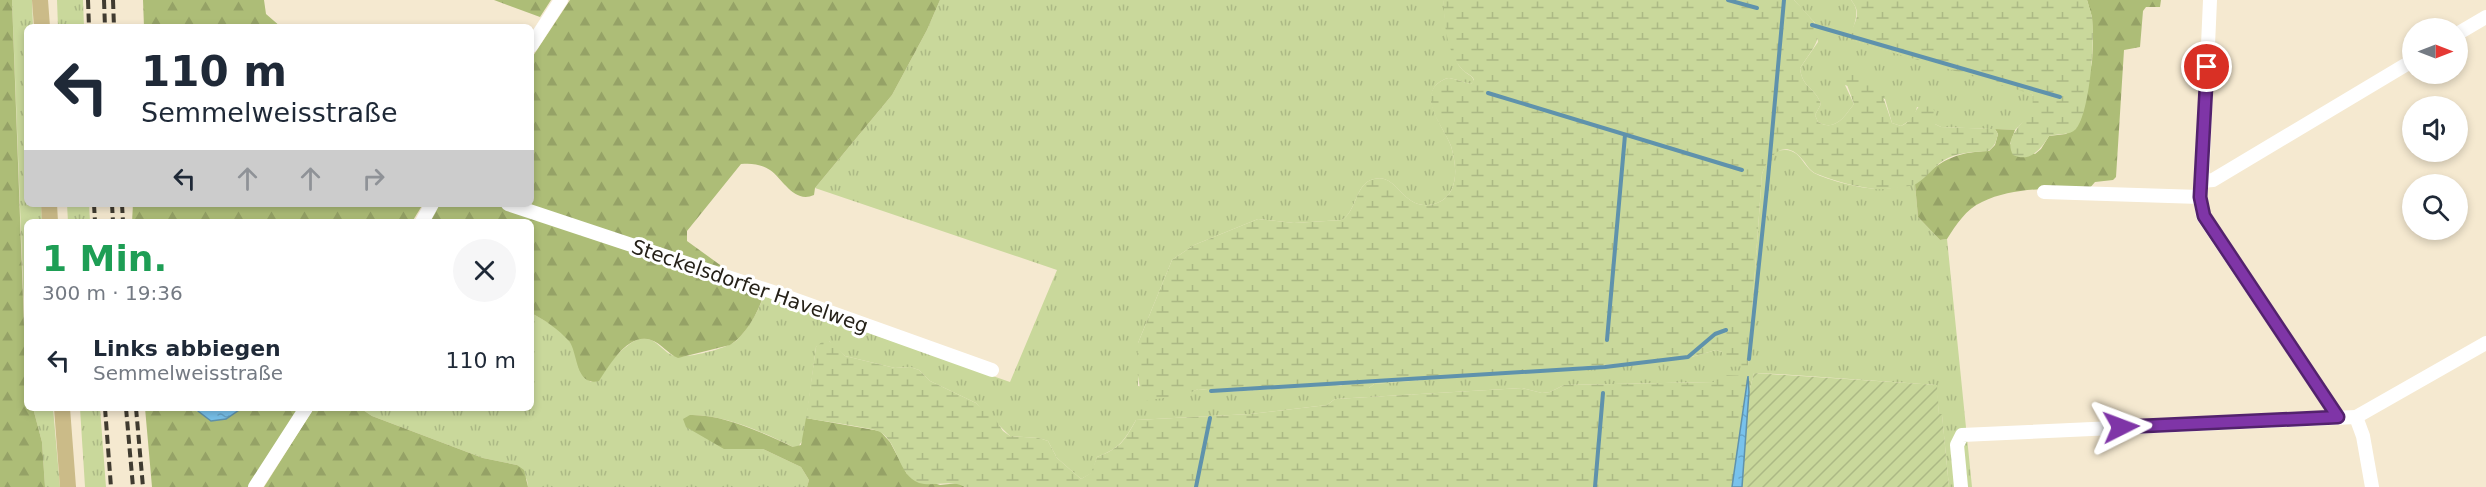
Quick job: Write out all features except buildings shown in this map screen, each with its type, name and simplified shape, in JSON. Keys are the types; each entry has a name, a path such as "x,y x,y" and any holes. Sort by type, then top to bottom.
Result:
{"main road":[{"path":"40,0 42,24"},
{"path":"62,411 68,487"}],"street":[{"path":"534,41 561,0"},
{"path":"2210,0 2200,197 2204,216 2338,417"},
{"path":"2468,28 2486,17"},
{"path":"2202,181 2213,180 2402,67"},
{"path":"2044,192 2200,197"},
{"name":"Steckelsdorfer Havelweg","path":"517,207 788,297 992,370"},
{"path":"1961,487 1957,445 1962,435 2356,417 2486,343"},
{"path":"255,487 304,411"},
{"path":"2356,417 2363,436 2372,487"}],"green space":[{"path":"0,0 12,0 24,326 24,411 34,411 42,442 45,487 0,487"},
{"path":"12,0 32,0 33,24 24,24 24,207 41,207 42,219 24,219 24,309"},
{"path":"57,0 83,0 84,24 58,24"},
{"path":"143,0 264,0 266,14 278,24 144,24"},
{"path":"494,0 551,0 540,17"},
{"path":"570,0 940,0 927,30 892,95 815,188 814,195 807,197 795,193 763,166 741,164 687,231 687,241 763,296 746,330 730,345 678,358 651,340 635,341 620,352 599,381 585,379 569,341 551,325 534,315 534,219 430,219 436,207 534,207 534,54"},
{"path":"940,0 1444,0 1446,26 1454,54 1461,68 1474,81 1471,84 1448,78 1437,84 1432,91 1432,107 1451,146 1455,163 1455,180 1448,195 1437,203 1426,205 1416,203 1390,181 1374,179 1359,191 1351,210 1342,220 1294,223 1258,219 1194,245 1172,260 1138,343 1138,386 1189,393 1198,389 1227,392 1335,385 1369,388 1374,384 1688,358 1716,350 1722,352 1724,357 1748,366 1762,174 1767,161 1773,154 1781,150 1791,151 1799,156 1814,173 1845,184 1878,189 1915,184 1918,217 1940,240 1947,239 1972,487 1949,487 1942,415 1939,414 1936,385 1777,374 1754,373 1749,392 1748,376 1714,382 1564,385 1542,393 1522,388 1335,399 1327,405 1250,414 1136,420 1121,443 1097,457 1092,473 1081,479 1057,458 1048,441 1039,438 1010,436 976,403 930,381 919,370 910,367 895,368 845,356 829,341 816,347 804,438 798,447 716,417 690,415 731,449 763,449 801,467 809,480 807,487 528,487 527,480 517,465 483,458 372,416 364,411 534,411 534,315 554,326 569,340 580,369 591,382 620,352 639,339 650,340 670,354 680,357 707,352 733,343 753,319 763,296 1010,382 1057,270 815,188 892,95 927,30"},
{"path":"1444,0 1794,0 1812,19 1818,32 1814,46 1800,68 1803,80 1821,104 1815,115 1818,122 1829,125 1839,122 1854,104 1843,74 1847,70 1865,78 1881,91 1892,123 1901,126 1907,123 1920,105 1930,103 1935,112 1935,124 1941,127 1995,129 1998,134 1995,144 1988,151 1953,156 1939,164 1916,184 1889,189 1861,187 1814,173 1795,152 1789,150 1777,152 1772,156 1762,174 1748,366 1725,367 1722,352 1716,350 1688,358 1374,384 1369,388 1346,389 1341,385 1335,385 1227,392 1198,389 1186,395 1142,401 1137,370 1138,343 1172,260 1194,245 1258,219 1294,223 1342,220 1351,210 1359,191 1374,179 1390,181 1409,199 1426,205 1439,202 1450,193 1455,180 1454,157 1432,107 1432,91 1437,84 1449,78 1471,84 1474,80 1456,61 1449,45 1444,17"},
{"path":"1794,0 1851,0 1856,10 1852,40 2025,91 2032,94 2032,110 2015,130 1941,127 1935,124 1935,112 1917,107 1914,118 1901,126 1892,123 1885,99 1845,85 1854,104 1839,122 1824,125 1818,122 1815,115 1821,104 1803,80 1800,68 1818,42 1815,23"},
{"path":"1851,0 2087,0 2092,18 2093,42 2088,92 2081,120 2076,129 2067,134 2049,136 2039,150 2030,156 2013,155 2010,147 2011,139 2030,111 2033,103 2032,94 1851,40 1857,11"},
{"path":"2087,0 2161,0 2160,7 2146,7 2143,11 2140,47 2124,50 2116,177 2113,180 2095,182 2089,189 2021,191 1995,197 1971,209 1947,239 1940,240 1918,217 1915,184 1924,176 1948,159 1966,153 1989,151 1995,145 1998,134 1995,129 2015,130 2010,144 2035,154 2049,136 2066,134 2080,121 2092,62 2092,17"},
{"path":"67,207 89,207 90,219 68,219"},
{"path":"133,207 421,207 414,219 132,219"},
{"path":"823,341 829,341 845,356 895,368 910,367 919,370 930,381 976,403 1010,436 1039,438 1048,441 1057,458 1081,479 1091,473 1097,457 1111,451 1121,443 1136,420 1250,414 1327,405 1335,399 1522,388 1542,393 1564,385 1714,382 1724,375 1748,376 1732,487 965,487 954,484 925,484 912,479 906,473 891,443 880,432 806,418 816,347"},
{"path":"1754,373 1937,385 1949,487 1742,487 1749,392"},
{"path":"34,411 53,411 60,487 45,487 42,442"},
{"path":"80,411 100,411 106,487 85,487"},
{"path":"145,411 196,411 226,419 238,411 298,411 249,487 152,487"},
{"path":"312,411 364,411 372,416 483,458 517,465 524,470 528,487 264,487"},
{"path":"690,415 729,421 756,430 793,447 801,445 806,418 880,431 890,442 907,474 940,485 959,483 965,487 807,487 809,480 801,467 763,449 724,449 686,427 683,419"}],"water":[{"path":"1748,376 1749,392 1742,487 1732,487"},
{"path":"198,411 238,411 226,419 211,421"}],"waterway":[{"path":"1728,0 1757,8"},
{"path":"1749,359 1784,0"},
{"path":"1812,25 2060,97"},
{"path":"1488,93 1742,170"},
{"path":"1607,340 1625,135"},
{"path":"1211,391 1605,367 1688,357 1715,334 1726,330"},
{"path":"1595,487 1603,393"},
{"path":"1196,487 1210,418"}],"railway":[{"path":"88,0 89,24"},
{"path":"104,0 105,24"},
{"path":"113,0 114,24"},
{"path":"94,207 95,219"},
{"path":"112,207 113,219"},
{"path":"122,207 123,219"},
{"path":"105,411 111,487"},
{"path":"126,411 133,487"},
{"path":"136,411 143,487"}],"route":[{"path":"2121,427 2338,417 2204,216 2200,197 2207,67"}]}
